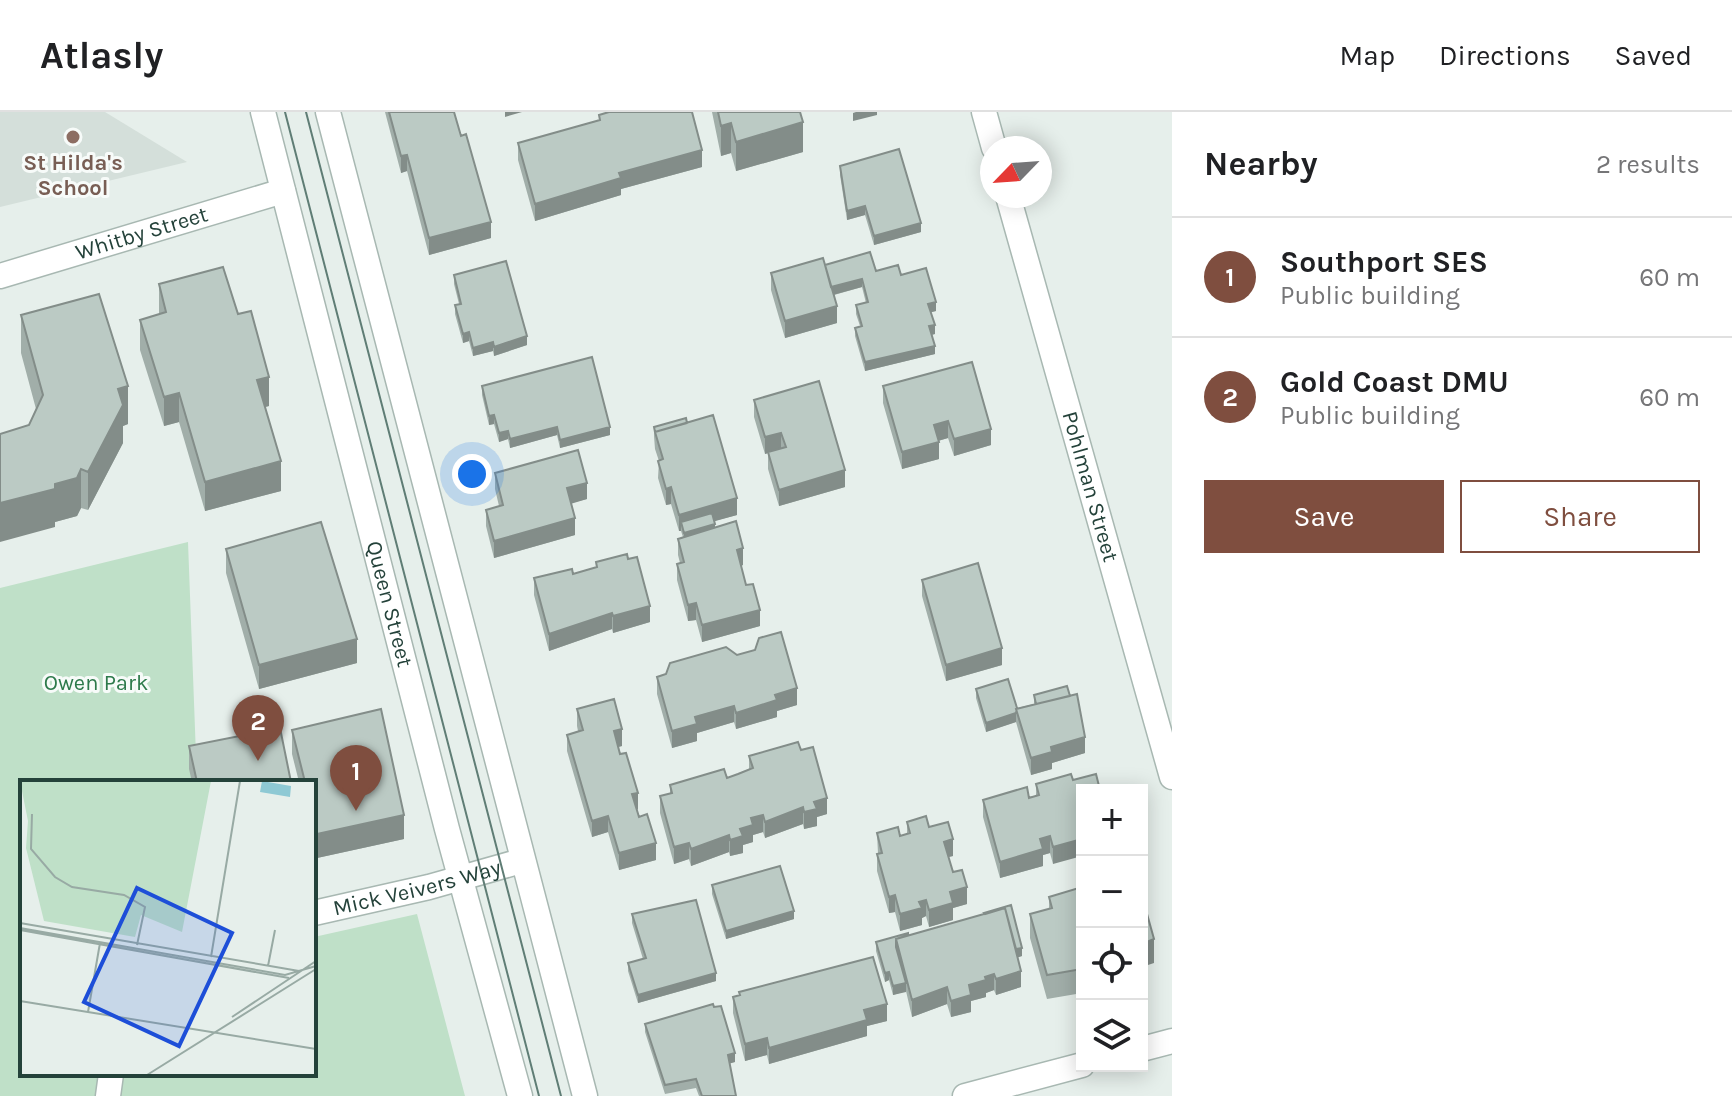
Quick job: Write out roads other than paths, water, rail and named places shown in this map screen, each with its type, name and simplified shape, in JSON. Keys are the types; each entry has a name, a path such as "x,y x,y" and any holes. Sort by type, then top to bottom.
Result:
{"street":[{"name":"Queen Street","path":"263,112 460,878 520,1096"},
{"path":"328,112 521,861 585,1096"},
{"path":"984,112 991,136"},
{"name":"Whitby Street","path":"0,276 283,191"},
{"name":"Pohlman Street","path":"1011,208 1172,777"},
{"name":"Mick Veivers Way","path":"316,913 521,861"},
{"path":"1148,1047 1172,1041"},
{"path":"965,1096 1076,1067"},
{"path":"108,1096 111,1076"}],"tram line":[{"path":"285,112 539,1096"},
{"path":"306,112 561,1096"}],"place":[{"name":"St Hilda's School","path":"73,137"},
{"name":"Gold Coast DMU","path":"258,761"},
{"name":"Southport SES","path":"356,811"}],"park label":[{"name":"Owen Park","path":"96,683"}]}
